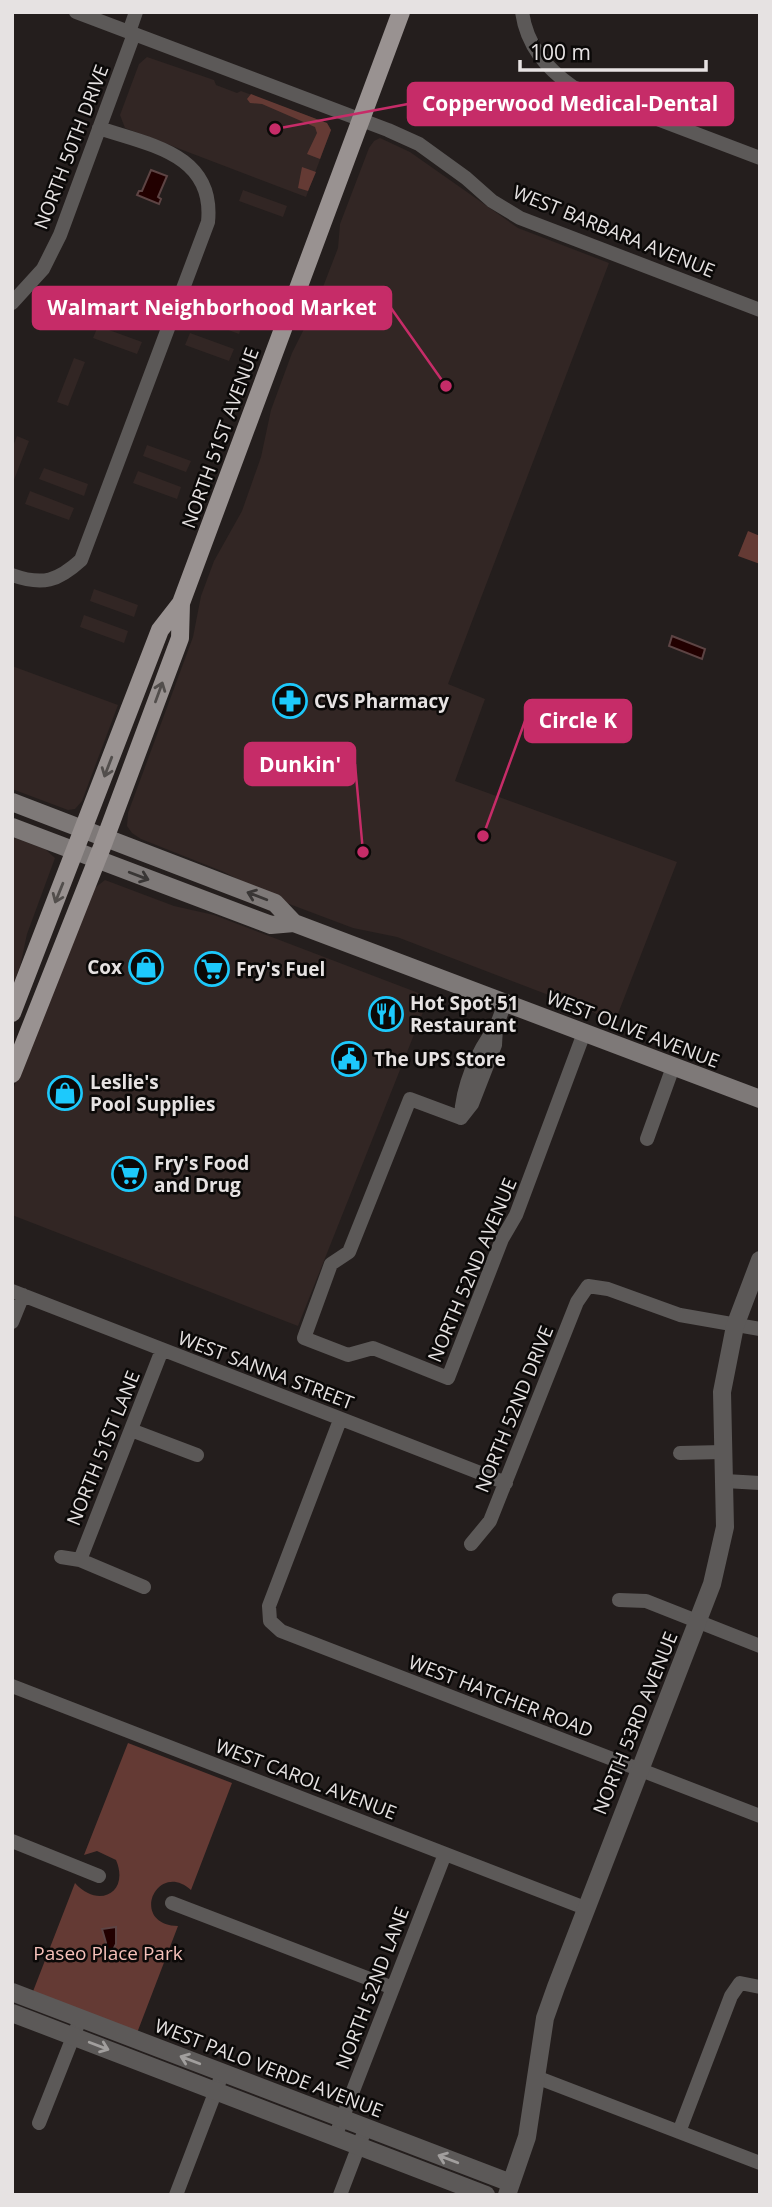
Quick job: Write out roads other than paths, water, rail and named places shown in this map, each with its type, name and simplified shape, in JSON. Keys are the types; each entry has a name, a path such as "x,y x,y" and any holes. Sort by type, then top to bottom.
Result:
{"main road":[{"name":"NORTH 51ST AVENUE","path":"12,1013 160,630 181,603 401,12"},
{"name":"NORTH 51ST AVENUE","path":"12,1074 97,860 180,638 181,603"},
{"name":"WEST OLIVE AVENUE","path":"12,802 275,903 294,923 760,1100"},
{"name":"WEST OLIVE AVENUE","path":"12,827 271,925 294,923"}],"street":[{"name":"WEST BARBARA AVENUE","path":"76,12 361,118 419,144 466,178 492,201 520,218 760,310"},
{"name":"NORTH 50TH DRIVE","path":"12,303 43,269 60,235 132,33 136,12"},
{"path":"522,12 527,36 533,46 549,67 573,87 760,158"},
{"path":"12,575 46,581 65,575 81,560 208,222 210,202 206,188 194,170 183,160 172,153 99,128"},
{"name":"NORTH 52ND AVENUE","path":"505,1003 496,1027 495,1045 472,1104 461,1118 410,1099 349,1252 331,1264 304,1338 348,1355 373,1348 448,1378 502,1238 516,1215 584,1033"},
{"path":"646,1139 673,1067"},
{"name":"NORTH 53RD AVENUE","path":"509,2189 527,2137 545,2018 585,1908 698,1621 719,1558 725,1527 722,1392 735,1326 760,1260"},
{"name":"NORTH 52ND DRIVE","path":"471,1544 490,1521 577,1303 588,1286 608,1289 680,1315 735,1326"},
{"path":"12,1322 18,1293"},
{"name":"WEST SANNA STREET","path":"18,1293 506,1483"},
{"path":"735,1326 760,1329"},
{"name":"NORTH 51ST LANE","path":"80,1560 162,1350"},
{"name":"WEST HATCHER ROAD","path":"340,1420 269,1606 270,1621 281,1631 760,1816"},
{"path":"131,1430 197,1455"},
{"path":"680,1453 722,1452"},
{"path":"725,1481 760,1483"},
{"path":"61,1557 80,1560 144,1587"},
{"path":"618,1600 646,1601 760,1646"},
{"name":"WEST CAROL AVENUE","path":"12,1686 585,1908"},
{"path":"12,1842 99,1875"},
{"name":"NORTH 52ND LANE","path":"335,2137 445,1854"},
{"path":"172,1903 393,1988"},
{"path":"679,2132 730,1996 740,1983 760,1987"},
{"name":"WEST PALO VERDE AVENUE","path":"12,1992 366,2127 509,2189"},
{"path":"12,2013 486,2195"},
{"path":"38,2123 80,2018"},
{"path":"176,2195 223,2073"},
{"path":"536,2077 760,2163"},
{"path":"340,2195 366,2127"}],"place":[{"name":"Copperwood Medical-Dental","path":"275,129"},
{"name":"Walmart Neighborhood Market","path":"446,386"},
{"name":"CVS Pharmacy","path":"290,701"},
{"name":"Circle K","path":"483,836"},
{"name":"Dunkin'","path":"363,852"},
{"name":"Cox","path":"146,967"},
{"name":"Fry's Fuel","path":"212,969"},
{"name":"Hot Spot 51 Restaurant","path":"386,1014"},
{"name":"The UPS Store","path":"349,1059"},
{"name":"Leslie's Pool Supplies","path":"65,1093"},
{"name":"Fry's Food and Drug","path":"129,1174"}],"park label":[{"name":"Paseo Place Park","path":"108,1953"}]}
